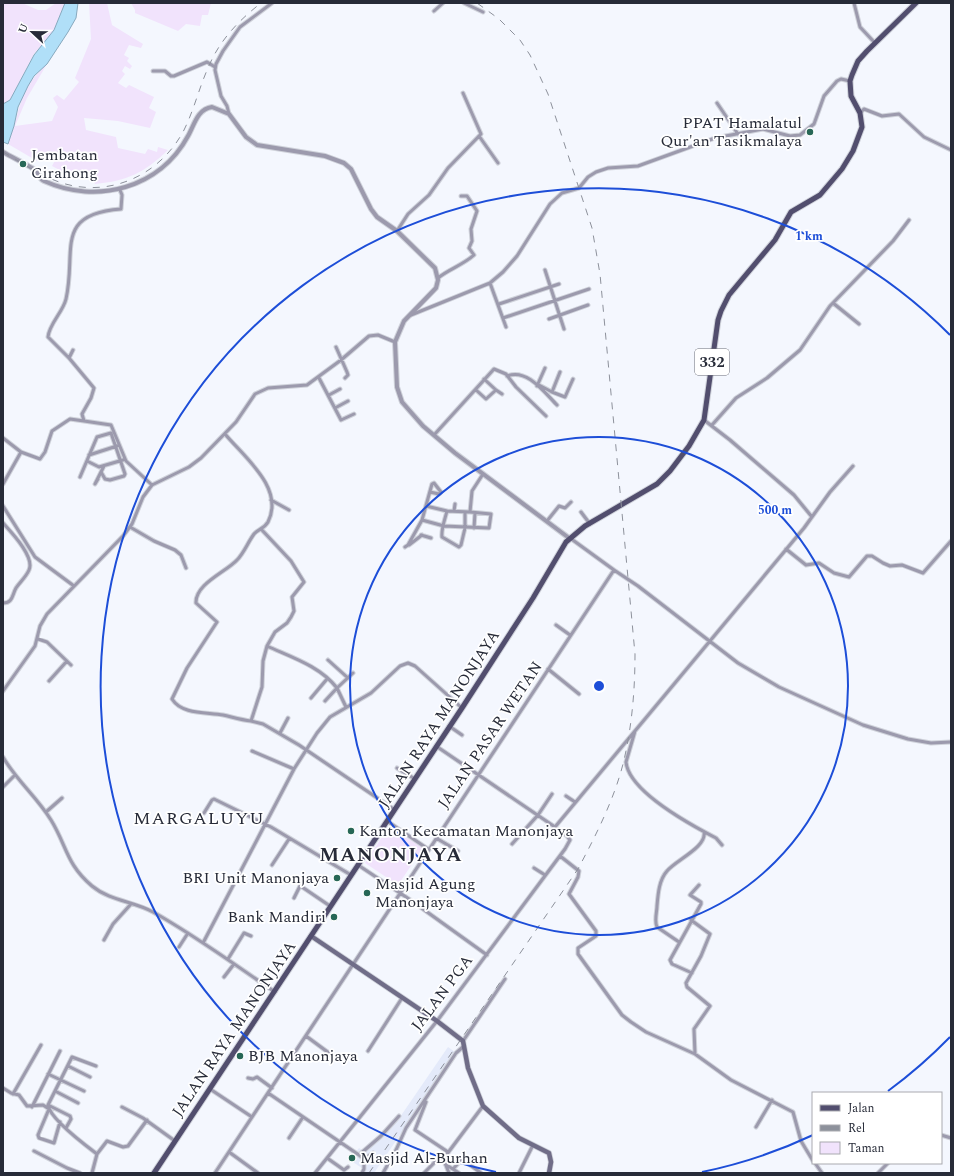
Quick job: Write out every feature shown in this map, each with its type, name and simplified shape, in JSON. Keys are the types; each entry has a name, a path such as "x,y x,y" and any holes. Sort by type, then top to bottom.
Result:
{"main road":[{"path":"850,81 858,61 916,3"},
{"name":"332","path":"569,538 642,494 662,480 689,446 704,420 718,320 729,295 775,240 790,212 820,195 842,169 853,150 862,127 860,113 851,96 850,81"},
{"name":"JALAN RAYA MANONJAYA","path":"154,1173 462,708 569,538"},
{"path":"311,936 437,1021 463,1043 468,1068 483,1106 507,1129 522,1140 549,1153 551,1162 549,1173"}],"street":[{"path":"272,3 240,27 223,51 215,67 220,96 227,106 229,114 246,136 257,145 325,156 344,163 351,169 374,213 380,220 397,231 435,268 438,278"},
{"path":"434,11 443,3"},
{"path":"466,3 483,12"},
{"path":"854,3 860,27 875,43"},
{"path":"153,71 165,71 171,76 174,76 207,62 215,67"},
{"path":"411,315 490,283 503,272 516,256 550,204 562,194 579,188 588,177 596,172 608,168 638,166 715,138 764,129 790,136 800,135 814,124 824,96 837,81 842,79 850,81"},
{"path":"463,93 480,131 480,136 498,163"},
{"path":"717,103 738,134"},
{"path":"3,152 36,171 39,178 42,180 72,190 96,192 120,190 142,182 169,163 177,154 199,114 212,107 229,114"},
{"path":"860,113 864,109 882,116 899,114 924,137 951,150"},
{"path":"397,231 408,214 429,195 448,168 480,136"},
{"path":"84,421 82,414 91,398 94,388 69,358 52,343 47,335 66,298 73,229 84,219 101,210 121,209 122,195 120,190"},
{"path":"461,196 467,196 477,211 471,229 472,241 469,248 474,255 461,265 447,270 438,278 433,293 402,326 395,342 397,387 402,402 414,417 483,474 569,538 638,586 738,663 764,679 854,721 924,743 951,742"},
{"path":"712,425 736,398 767,378 800,350 833,303 893,241 909,220"},
{"path":"545,270 564,329"},
{"path":"490,283 499,304 506,327"},
{"path":"499,304 559,284"},
{"path":"503,318 589,289"},
{"path":"833,303 859,324"},
{"path":"549,319 588,305"},
{"path":"3,691 38,639 42,620 130,527 138,505 152,485 194,463 244,414 250,400 255,394 268,388 302,386 319,378 369,336 378,336 395,342"},
{"path":"336,347 348,374 345,378"},
{"path":"69,358 74,350"},
{"path":"537,385 545,368"},
{"path":"434,435 494,369 508,376 516,387 546,416"},
{"path":"552,392 560,372"},
{"path":"508,376 521,374 537,385 565,397 573,379"},
{"path":"319,378 342,420 354,414"},
{"path":"484,379 502,394"},
{"path":"537,385 557,405"},
{"path":"329,396 340,389"},
{"path":"476,390 486,399 496,390"},
{"path":"335,408 348,401"},
{"path":"3,438 21,452 40,459 45,452 52,431 70,419 111,425 126,461 152,485"},
{"path":"704,420 712,425 794,495 812,517"},
{"path":"80,477 95,439 100,435 112,433 126,471 124,476 108,480 104,479 101,472"},
{"path":"225,434 265,480 271,500 268,523 255,532 237,560 227,569 214,576 196,598 196,603 217,622 190,664 172,696 174,702 191,711 222,715 263,724 280,733 395,810"},
{"path":"89,455 116,446"},
{"path":"3,484 21,452"},
{"path":"87,461 99,467 121,460 126,461"},
{"path":"98,479 95,484 104,466"},
{"path":"436,746 555,827 853,466"},
{"path":"470,512 471,493 483,474"},
{"path":"422,535 406,546 422,520 430,492"},
{"path":"271,500 289,510"},
{"path":"547,521 559,506 565,508 571,502"},
{"path":"454,511 455,504"},
{"path":"3,506 35,557 74,586"},
{"path":"422,520 444,526 490,528 490,514 446,511 426,506"},
{"path":"446,511 442,537 459,547 461,545 465,528 465,512"},
{"path":"581,512 590,524"},
{"path":"474,528 475,513"},
{"path":"3,523 29,558 29,571 15,590 10,601 3,603"},
{"path":"130,527 154,541 175,550 181,555 186,568"},
{"path":"251,722 262,687 263,661 268,646 275,632 287,623 291,617 294,611 292,597 304,582 287,556 261,529"},
{"path":"416,532 430,538"},
{"path":"786,549 806,565 819,563 838,575 849,577 867,556 872,556 890,566 902,565 923,573 951,541"},
{"path":"29,558 35,557"},
{"name":"JALAN PASAR WETAN","path":"215,1173 614,570"},
{"path":"556,625 570,635"},
{"path":"38,639 47,642 71,665"},
{"path":"268,646 317,670 337,688 346,707"},
{"path":"328,660 348,678"},
{"path":"49,680 67,661"},
{"path":"203,943 294,769 323,724 346,707 371,693 400,666 408,663 415,666 462,708"},
{"path":"548,669 579,694"},
{"path":"325,701 353,673"},
{"path":"311,698 327,679"},
{"path":"280,733 288,718"},
{"path":"449,726 462,735"},
{"path":"635,730 626,762 639,787 662,806 716,838 722,845"},
{"path":"252,751 294,769"},
{"path":"3,757 15,775 46,812 60,836 67,856 79,874 104,894 151,911 188,933 275,992"},
{"path":"396,768 415,779"},
{"path":"3,787 15,775"},
{"path":"512,844 538,815 552,794"},
{"path":"566,796 575,802"},
{"path":"46,812 62,798"},
{"path":"204,812 213,799 265,824 351,875"},
{"path":"387,821 428,849"},
{"name":"JALAN PGA","path":"315,1173 341,1143 437,1021 560,856 569,843 569,838 555,827"},
{"path":"679,942 659,931 657,927 658,892 661,881 667,871 701,843 705,836 704,832"},
{"path":"272,865 289,838"},
{"path":"436,838 458,851"},
{"path":"560,856 579,871 578,877 569,894 596,931 596,936 578,948 578,954 622,1014 646,1032 695,1054 731,1080 793,1112 801,1141 812,1159"},
{"path":"358,865 487,955"},
{"path":"534,868 545,875"},
{"path":"692,973 670,962 679,942 702,903 690,895 699,885"},
{"path":"294,898 300,886 302,886 330,906"},
{"path":"104,940 113,924 131,904"},
{"path":"691,920 710,934 686,986 710,1006 694,1029 695,1054"},
{"path":"179,947 188,933"},
{"path":"228,959 244,933 251,936"},
{"path":"224,977 234,964"},
{"path":"383,1173 406,1128 505,979"},
{"path":"368,1051 402,998"},
{"path":"306,1036 332,1056"},
{"path":"13,1094 41,1044"},
{"path":"32,1107 60,1051"},
{"path":"60,1122 54,1143 38,1137 55,1091 74,1056 96,1066"},
{"path":"68,1066 90,1077"},
{"path":"48,1074 84,1091"},
{"path":"248,1078 252,1079 257,1077 272,1088"},
{"path":"3,1088 13,1094 19,1095 24,1103 32,1107 42,1105 70,1116 71,1119 66,1128"},
{"path":"210,1089 252,1117"},
{"path":"55,1091 78,1103"},
{"path":"268,1093 364,1159"},
{"path":"427,1098 415,1130 448,1152"},
{"path":"756,1127 772,1100"},
{"path":"424,1173 436,1161 443,1158 483,1106"},
{"path":"48,1107 51,1114 98,1154"},
{"path":"122,1107 147,1120 175,1141"},
{"path":"359,1155 381,1136 399,1116"},
{"path":"289,1138 303,1117"},
{"path":"92,1173 98,1154 107,1141 123,1147 128,1146 147,1120"},
{"path":"519,1173 533,1145"},
{"path":"34,1151 66,1168 79,1173"},
{"path":"229,1152 258,1173"},
{"path":"364,1159 373,1153"},
{"path":"327,1158 344,1170 348,1167"},
{"path":"443,1158 449,1173"},
{"path":"362,1173 364,1169 364,1159"},
{"path":"453,1169 462,1159 481,1173"},
{"path":"445,1164 459,1173"},
{"path":"815,1164 822,1173"},
{"path":"878,1173 887,1164"},
{"path":"64,1173 66,1168"}],"shaded area":[{"path":"448,1047 455,1052 425,1098 374,1173 363,1173 365,1170 347,1158 353,1150 356,1152 359,1148 365,1152 398,1120"}],"green space":[{"path":"3,3 22,3 38,10 46,10 56,3 65,3 54,30 34,54 10,100 3,104"},
{"path":"89,3 107,3 112,25 143,44 141,48 129,45 124,55 129,58 127,61 132,66 130,69 125,66 122,71 125,74 118,83 126,88 129,85 154,97 149,108 156,112 150,128 118,121 84,118 86,130 116,137 118,148 145,154 148,149 157,152 158,147 168,150 152,164 127,178 107,183 95,184 93,180 73,177 52,166 58,155 48,151 37,161 8,144 25,92 33,79 47,64 27,98 15,126 52,121 58,107 53,98 57,95 64,100 79,82 75,78 91,39"},
{"path":"131,3 211,3 208,15 202,15 200,26 186,24 178,31 135,13"},
{"path":"389,826 423,848 398,885 365,863"}],"water":[{"path":"65,3 78,3 76,18 47,64 34,76 28,86 18,107 8,144 3,142 3,104 10,100 34,55 54,30"}],"railway":[{"path":"3,152 44,176 77,187 96,188 114,185 131,180 147,171 161,160 174,146 184,130 212,58 224,40 237,24 261,3"},
{"path":"369,1173 578,869 598,830 616,788 627,747 632,707 635,654 600,274 592,228 548,94 530,55 520,40 499,19 477,3"}],"place":[{"name":"PPAT Hamalatul Qur'an Tasikmalaya","path":"810,132"},
{"name":"Jembatan Cirahong","path":"23,164"},
{"name":"Kantor Kecamatan Manonjaya","path":"351,831"},
{"name":"BRI Unit Manonjaya","path":"337,878"},
{"name":"Masjid Agung Manonjaya","path":"367,893"},
{"name":"Bank Mandiri","path":"334,917"},
{"name":"BJB Manonjaya","path":"240,1056"},
{"name":"Masjid Al-Burhan","path":"352,1158"}],"district":[{"name":"MARGALUYU","path":"199,818"},
{"name":"MANONJAYA","path":"391,855"}]}
